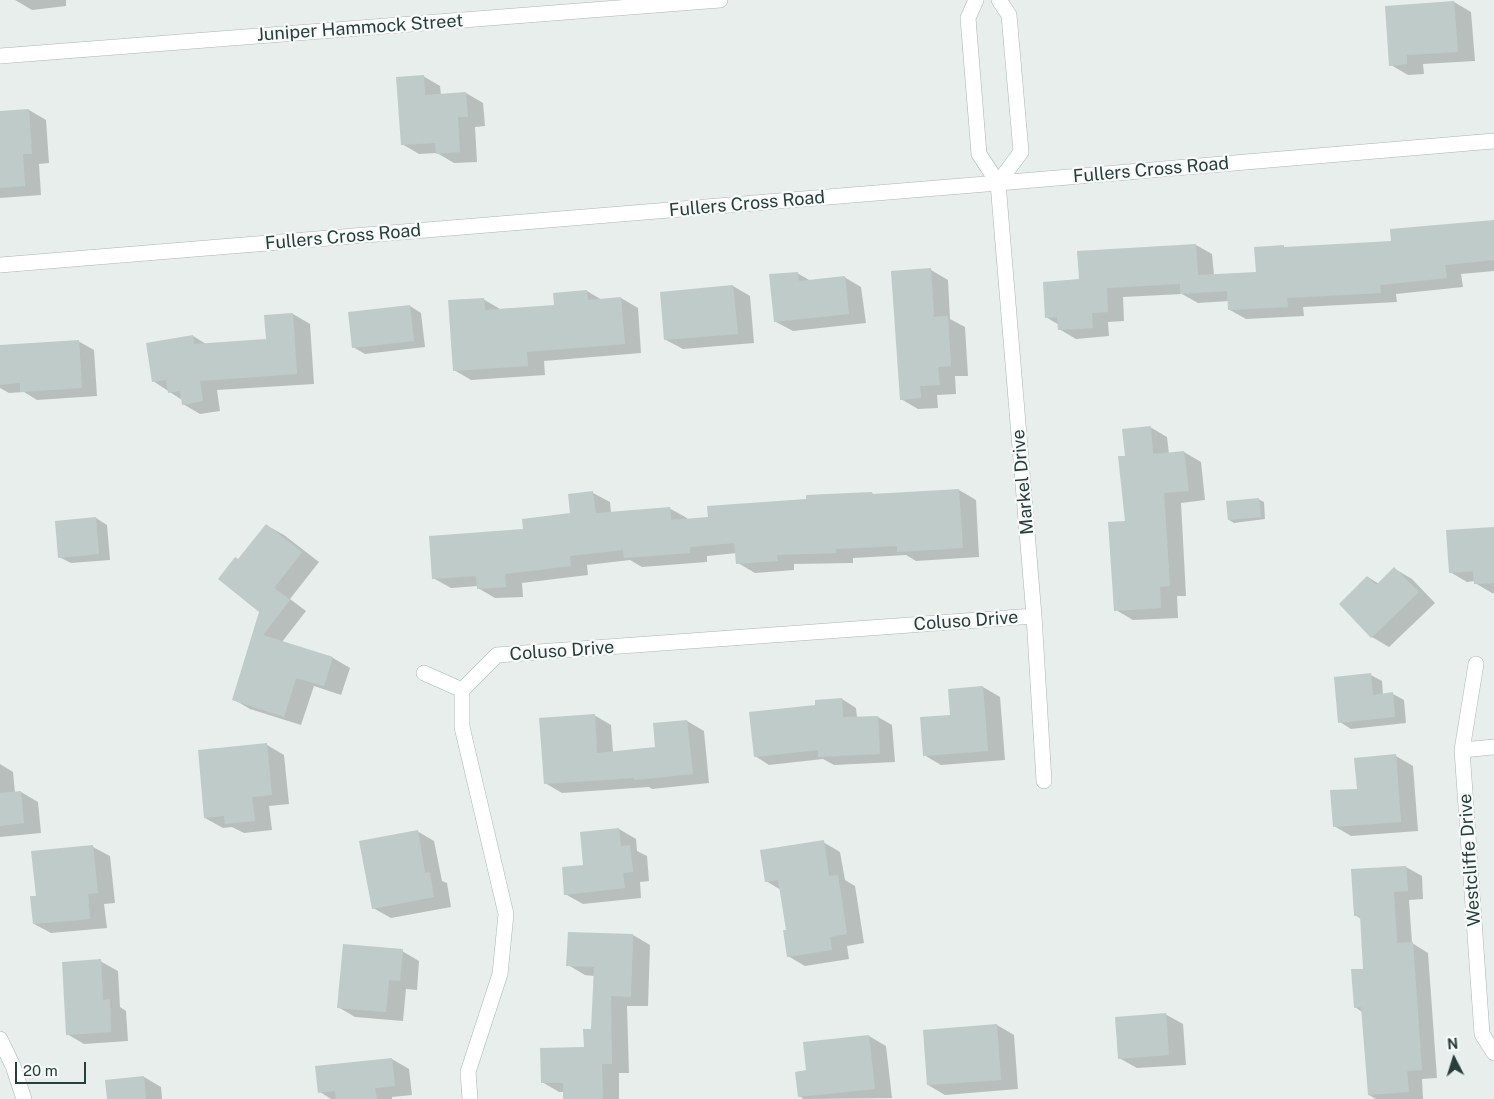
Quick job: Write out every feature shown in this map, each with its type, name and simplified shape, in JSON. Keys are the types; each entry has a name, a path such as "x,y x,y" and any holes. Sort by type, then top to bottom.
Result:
{"street":[{"name":"Juniper Hammock Street","path":"0,56 551,7 720,0"},
{"path":"976,0 968,18 979,154 998,184 1021,152 1009,15 999,0"},
{"name":"Fullers Cross Road","path":"0,265 998,184 1494,141"},
{"name":"Markel Drive","path":"998,184 1034,616 1044,781"},
{"name":"Coluso Drive","path":"462,690 497,655 1034,616"},
{"name":"Westcliffe Drive","path":"1476,664 1462,750 1482,1034 1494,1053"},
{"path":"424,673 462,690 462,727 506,914 500,974 468,1072 470,1099"},
{"path":"1462,750 1494,747"},
{"path":"0,1040 13,1066 24,1099"}],"building":[{"path":"1454,1 1458,52 1407,55 1407,64 1389,66 1385,6"},
{"path":"424,75 425,95 466,92 468,117 458,117 460,152 436,154 435,143 401,145 396,77"},
{"path":"29,109 32,154 23,154 25,186 0,188 0,111"},
{"path":"1494,220 1494,260 1445,265 1447,278 1380,285 1381,293 1287,298 1288,307 1228,310 1227,291 1180,294 1180,284 1107,288 1108,312 1092,313 1093,328 1058,330 1057,317 1045,318 1043,282 1079,279 1077,251 1196,244 1198,275 1256,272 1254,247 1391,241 1390,229"},
{"path":"931,268 934,317 948,316 951,366 938,367 940,385 920,386 921,398 900,400 891,271"},
{"path":"798,272 799,281 845,276 849,314 774,322 769,274"},
{"path":"733,285 738,334 664,340 660,292"},
{"path":"587,290 588,300 621,297 625,344 527,352 528,366 453,371 448,300 484,298 485,310 554,305 553,293"},
{"path":"410,305 414,341 352,348 348,312"},
{"path":"293,313 297,374 200,381 203,401 182,405 180,391 168,393 166,380 152,382 146,343 193,335 194,344 266,339 264,315"},
{"path":"79,340 82,388 20,392 20,383 0,385 0,345"},
{"path":"1151,426 1153,454 1184,451 1189,491 1164,493 1170,586 1160,587 1161,608 1114,611 1108,522 1125,521 1118,456 1125,456 1122,429"},
{"path":"959,489 963,548 897,552 897,546 836,549 836,553 777,555 778,561 736,564 734,543 690,547 690,553 624,558 623,550 570,556 571,566 505,574 506,587 477,589 476,576 432,579 429,536 523,529 522,519 570,513 568,494 593,491 596,513 670,507 671,520 708,517 707,506 806,499 806,495 872,492 872,494"},
{"path":"1259,498 1261,517 1228,520 1226,501"},
{"path":"96,517 99,554 58,558 55,521"},
{"path":"266,524 302,552 274,588 290,600 263,635 333,657 324,686 296,678 284,717 232,700 259,612 218,579 235,557 238,559"},
{"path":"1494,527 1494,583 1474,584 1473,571 1449,573 1446,530"},
{"path":"1394,567 1419,592 1371,638 1339,604 1367,576 1376,585"},
{"path":"1371,673 1373,695 1393,692 1395,717 1338,723 1334,677"},
{"path":"983,686 988,751 923,756 920,717 950,715 948,689"},
{"path":"842,698 843,717 878,716 880,754 818,757 818,750 754,757 749,712 815,705 815,700"},
{"path":"595,714 597,753 655,747 653,723 687,720 693,774 634,780 634,778 544,784 539,718"},
{"path":"267,743 272,795 252,797 255,821 225,824 224,816 204,818 198,750"},
{"path":"1396,754 1401,822 1333,827 1330,790 1357,789 1354,758"},
{"path":"21,791 24,823 0,826 0,793"},
{"path":"619,828 621,846 630,845 633,872 623,873 625,888 564,895 562,867 583,865 580,832"},
{"path":"418,830 425,873 430,872 434,897 372,909 359,841"},
{"path":"824,840 829,876 838,875 847,934 830,937 832,950 787,957 783,930 786,930 778,880 765,882 760,850"},
{"path":"93,845 98,893 88,894 90,919 33,924 30,896 36,896 31,851"},
{"path":"1406,866 1408,891 1394,892 1397,943 1413,942 1422,1070 1407,1071 1409,1092 1368,1095 1361,1007 1354,1008 1351,969 1363,969 1360,916 1354,916 1351,869"},
{"path":"568,932 633,934 631,997 611,996 612,1064 602,1064 603,1099 563,1099 563,1083 541,1083 540,1048 584,1047 583,1029 591,1029 594,967 566,966"},
{"path":"343,944 403,949 400,981 389,980 386,1012 337,1008"},
{"path":"101,959 103,1000 110,999 111,1032 66,1035 62,962"},
{"path":"1166,1013 1169,1055 1118,1059 1115,1017"},
{"path":"997,1024 1001,1080 927,1085 923,1030"},
{"path":"869,1035 875,1089 798,1097 795,1072 806,1070 803,1042"},
{"path":"392,1058 395,1086 375,1088 377,1099 336,1099 335,1091 318,1093 315,1066"},
{"path":"144,1076 146,1099 107,1099 105,1080"}]}
